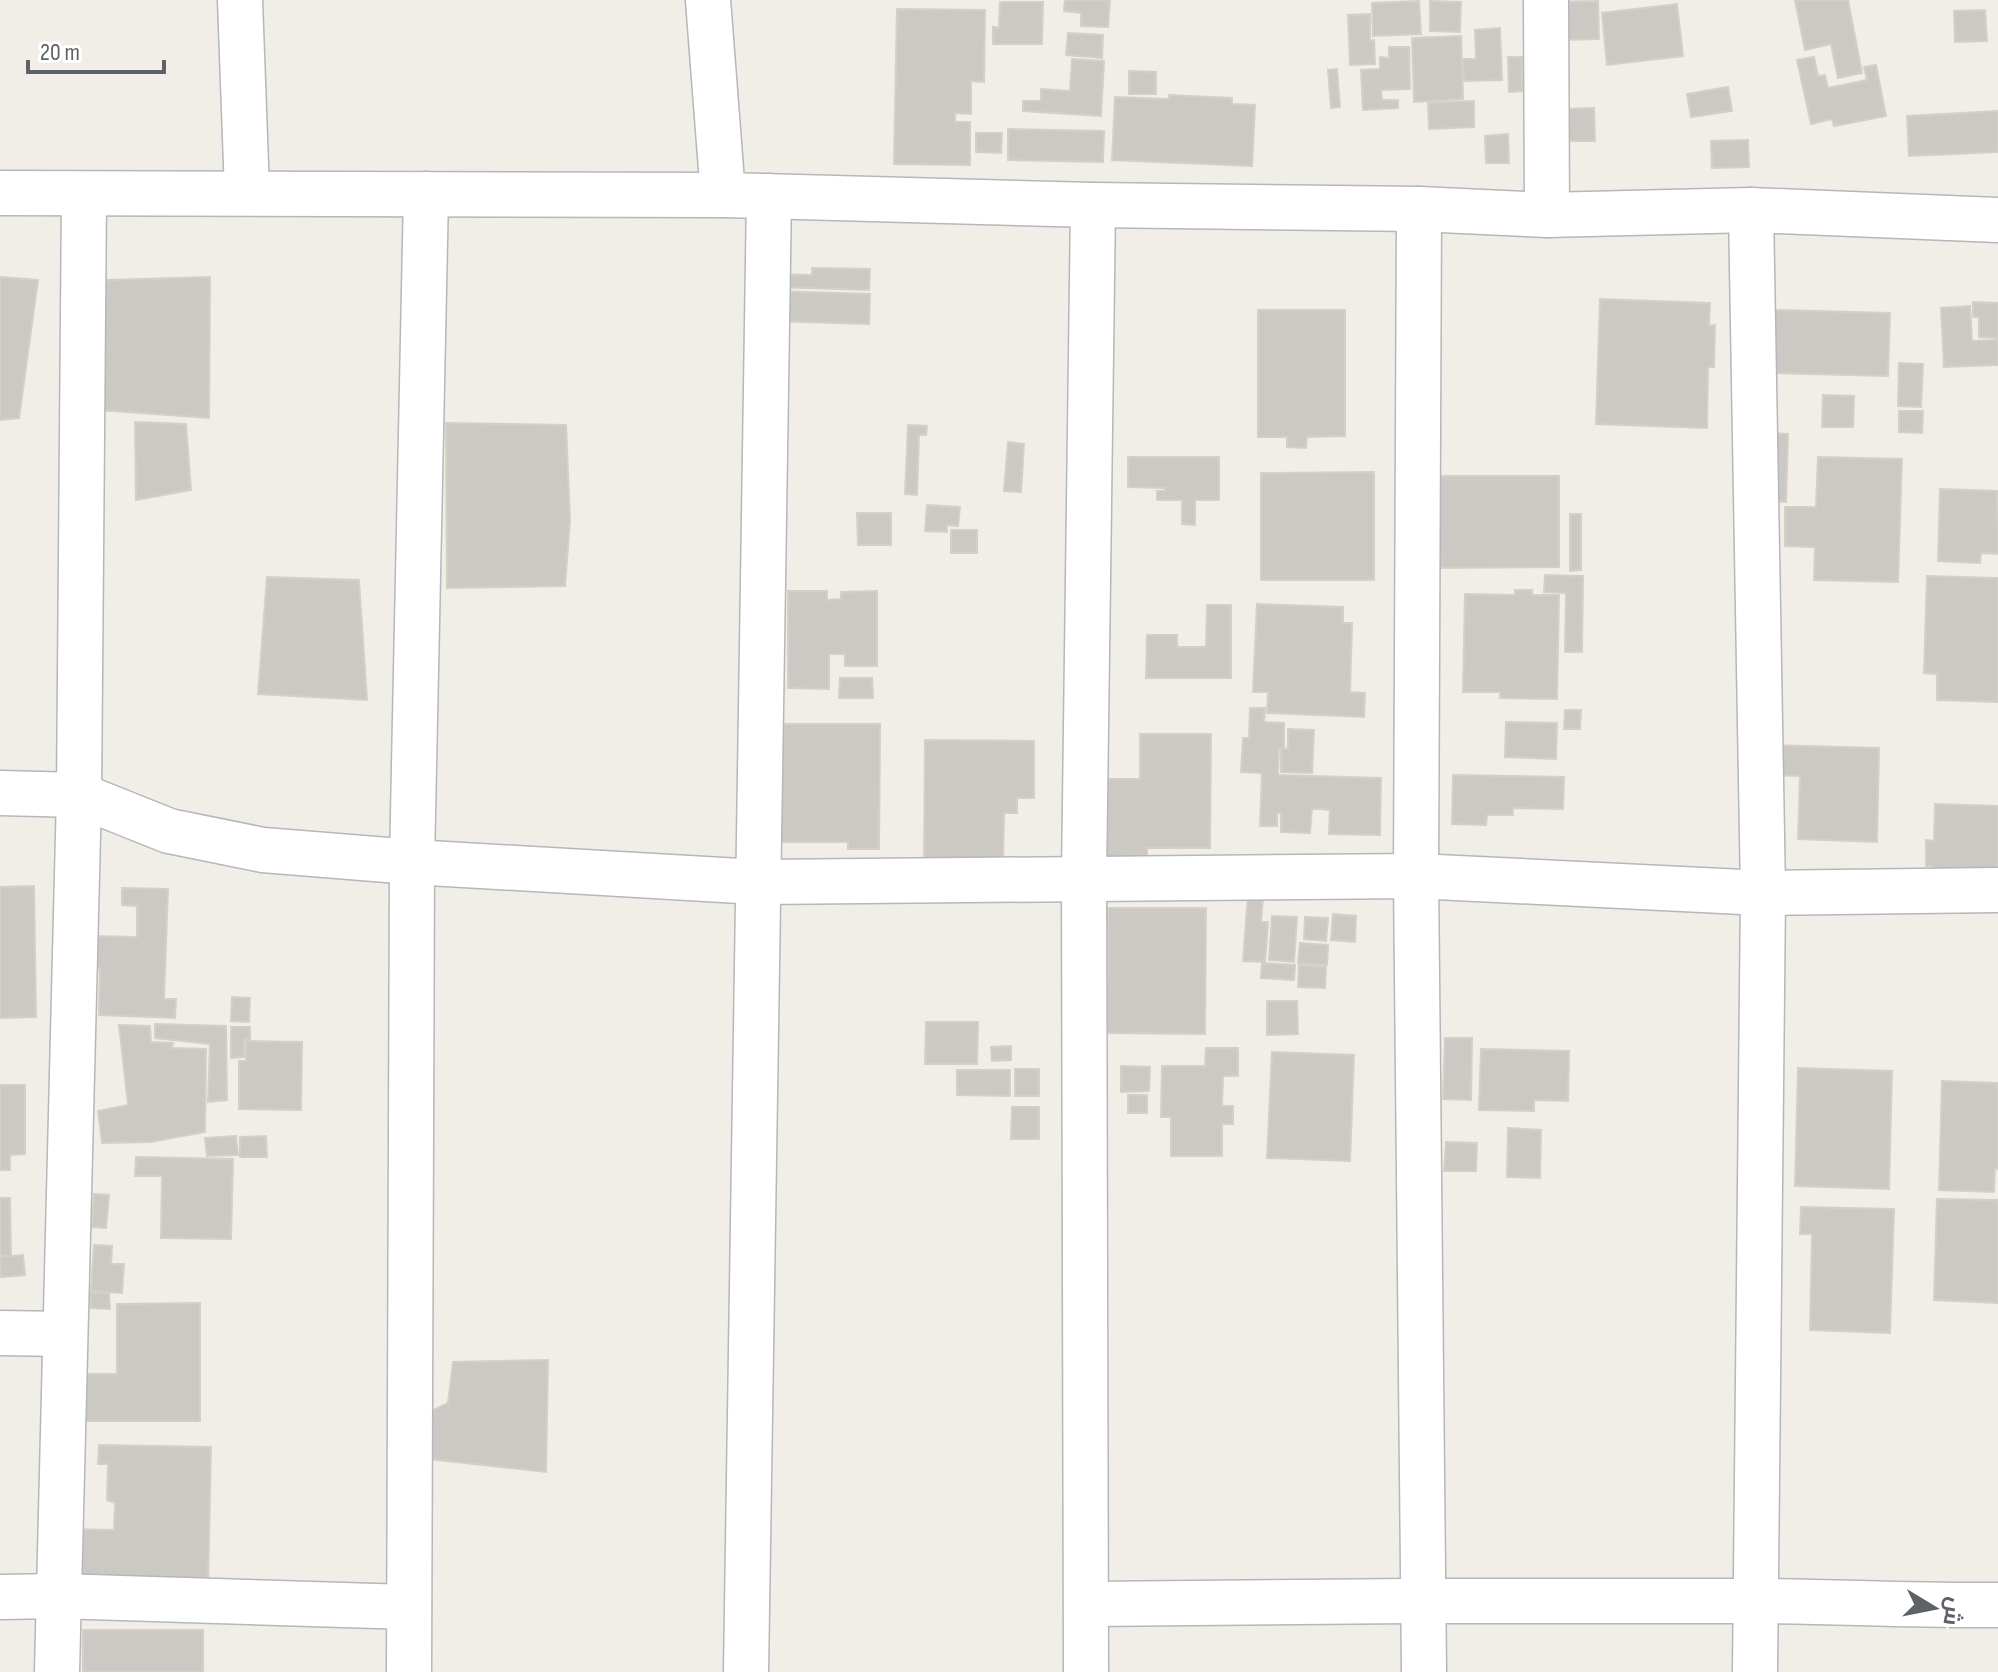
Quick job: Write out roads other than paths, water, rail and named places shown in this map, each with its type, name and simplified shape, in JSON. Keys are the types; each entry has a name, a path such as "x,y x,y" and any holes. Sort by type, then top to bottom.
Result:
{"street":[{"path":"240,0 247,192"},
{"path":"708,0 723,195"},
{"path":"1546,0 1547,215"},
{"path":"0,193 723,195 1093,205 1419,209 1547,215 1751,210 1998,220"},
{"path":"409,1672 412,862 426,194"},
{"path":"57,1672 79,795 84,195"},
{"path":"746,1672 769,196"},
{"path":"1086,1672 1084,877 1093,205"},
{"path":"1419,209 1416,876 1424,1672"},
{"path":"1751,210 1763,893 1755,1672"},
{"path":"0,793 79,795 169,831 263,850 757,882 1416,876 1763,893 1998,890"},
{"path":"0,1333 64,1334"},
{"path":"0,1597 58,1596 409,1607"},
{"path":"1088,1604 1424,1600 1998,1605"}]}
